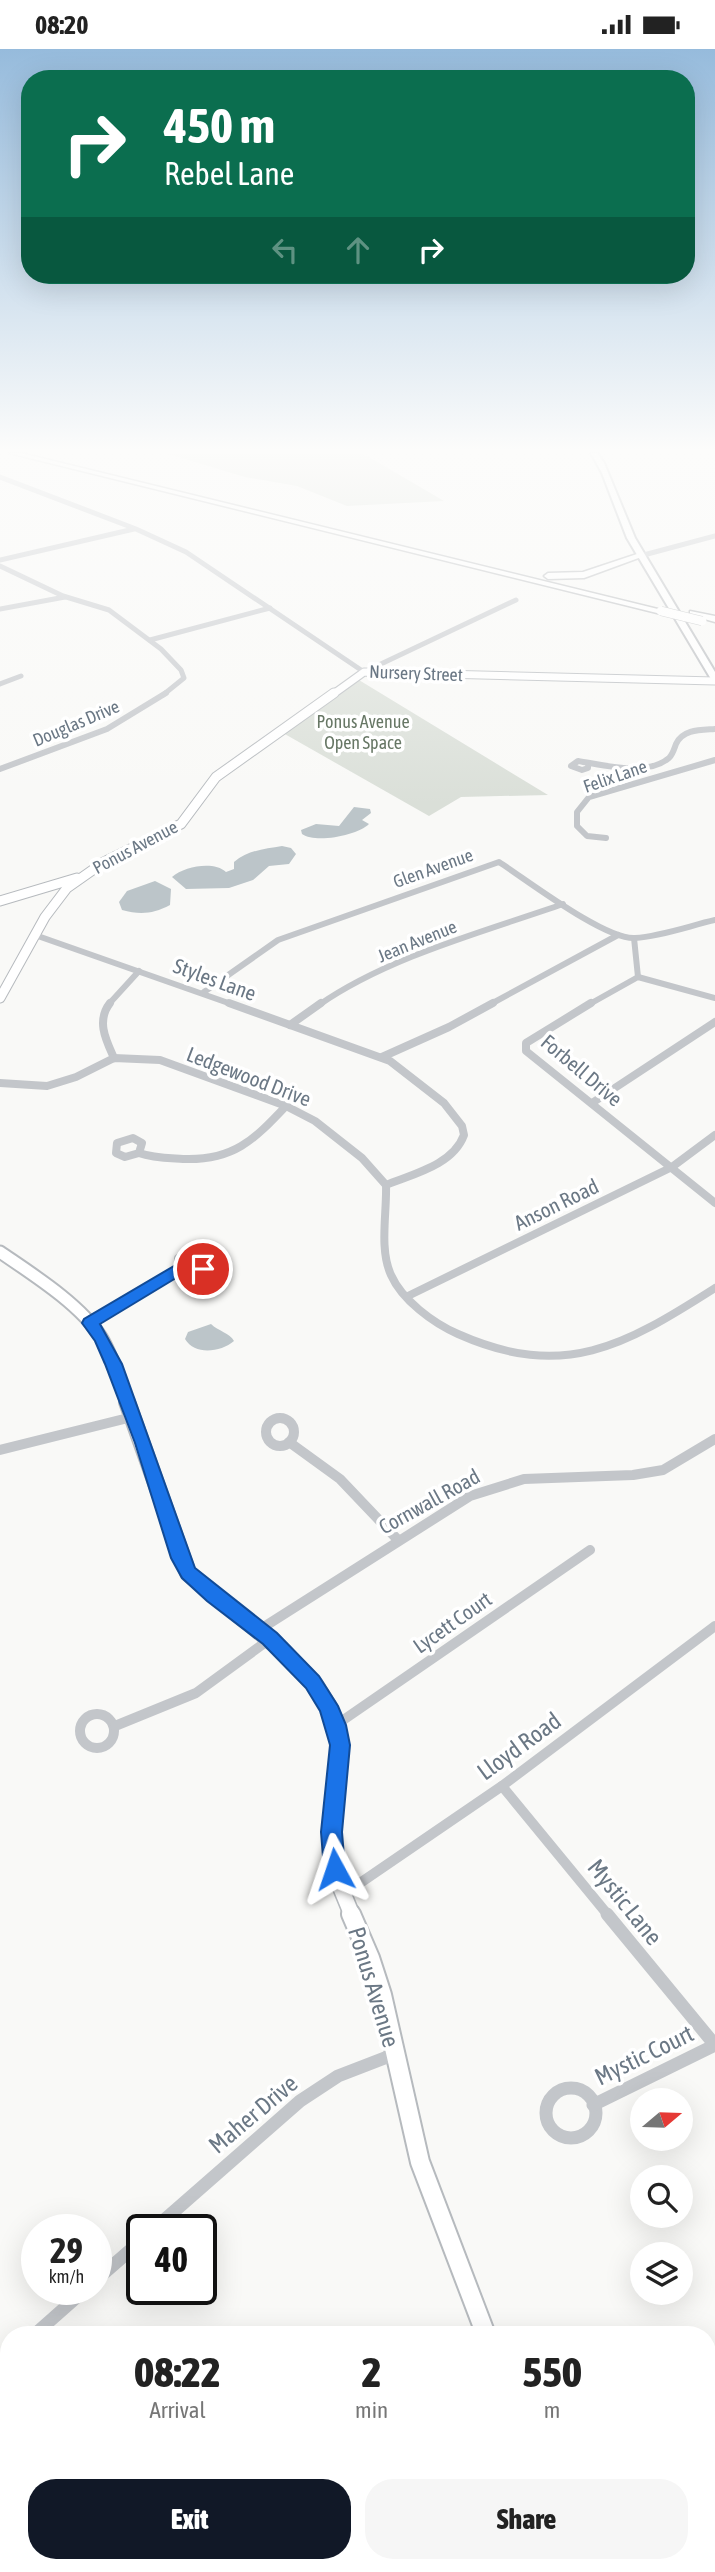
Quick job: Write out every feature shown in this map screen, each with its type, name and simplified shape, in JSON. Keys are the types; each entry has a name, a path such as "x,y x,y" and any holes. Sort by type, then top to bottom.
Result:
{"highway":[{"path":"505,571 715,619"},
{"path":"518,571 638,600"},
{"path":"520,571 562,577 598,571"},
{"path":"611,571 605,582 612,590 715,624"}],"main road":[{"path":"649,571 715,680"}],"street":[{"name":"Douglas Drive","path":"0,769 107,729 176,687 184,678 183,671 150,640 99,605 65,597 10,571"},
{"name":"Nursery Street","path":"214,571 364,672 715,680"},
{"path":"0,609 65,597"},
{"name":"Ponus Avenue","path":"0,998 35,935 58,900 79,877 185,821 216,777 364,672 516,600"},
{"path":"150,640 270,608"},
{"path":"0,684 22,676"},
{"path":"588,764 634,768 655,765 670,758 677,742 685,734 715,729"},
{"name":"Felix Lane","path":"606,838 587,836 578,828 575,817 578,805 589,796 715,760"},
{"name":"Glen Avenue","path":"204,992 278,940 499,862 618,935 634,937 715,920"},
{"path":"0,901 79,877"},
{"path":"41,889 58,900"},
{"name":"Jean Avenue","path":"290,1025 339,991 359,981 428,952 564,904"},
{"name":"Styles Lane","path":"35,935 204,992 346,1047 382,1057 410,1074 458,1118 464,1128 464,1136 452,1154 386,1185"},
{"path":"382,1057 449,1027 618,935"},
{"path":"634,937 638,977 715,998"},
{"path":"114,1058 99,1023 101,1013 139,971"},
{"name":"Forbell Drive","path":"638,977 526,1043 526,1051 715,1203"},
{"path":"592,1103 715,1023"},
{"name":"Ledgewood Drive","path":"0,1083 47,1086 76,1077 114,1058 160,1060 286,1106 332,1133 362,1158 386,1185"},
{"path":"139,1153 209,1160 230,1155 269,1125 286,1106"},
{"name":"Anson Road","path":"408,1296 671,1167 715,1135"},
{"path":"386,1185 387,1255 391,1275 434,1322 468,1340 514,1353 553,1359 587,1353 628,1338 715,1288"},
{"name":"Ponus Avenue","path":"0,1251 90,1323 102,1339 188,1573 265,1634 313,1682 328,1706 336,1725 340,1766 332,1854 344,1894 374,1969 419,2161 483,2326"},
{"path":"90,1323 179,1269"},
{"path":"0,1450 132,1417"},
{"name":"Cornwall Road","path":"115,1726 196,1693 265,1634 398,1539 470,1496 524,1479 634,1475 663,1470 715,1439"},
{"path":"289,1442 301,1453 329,1469 362,1499 398,1539"},
{"name":"Lycett Court","path":"336,1725 590,1550"},
{"name":"Lloyd Road","path":"344,1894 502,1786 715,1626"},
{"name":"Mystic Lane","path":"502,1786 715,2045"},
{"name":"Mystic Court","path":"593,2105 715,2045"},
{"name":"Maher Drive","path":"171,2214 300,2101 338,2076 395,2055"},
{"path":"112,2266 126,2254"},
{"path":"44,2326 68,2305"}],"green space":[{"name":"Ponus Avenue Open Space","path":"354,677 548,795 461,797 429,816 283,733 332,700"}],"shaded area":[{"path":"354,807 370,809 371,813 362,820 369,824 364,828 347,835 326,838 302,834 301,830 316,824 339,826"},
{"path":"282,846 291,848 296,854 289,864 269,866 253,880 229,888 186,889 172,877 199,866 214,867 226,872 234,869 234,862 245,855"},
{"path":"155,881 171,889 170,905 146,913 122,910 119,902 127,891"},
{"path":"211,1324 234,1341 222,1348 208,1351 195,1348 185,1339 188,1332"}],"route":[{"path":"203,1269 192,1273 179,1269 90,1323 102,1339 144,1443 188,1573 270,1639 313,1682 328,1706 340,1745 332,1832 335,1869"}]}
